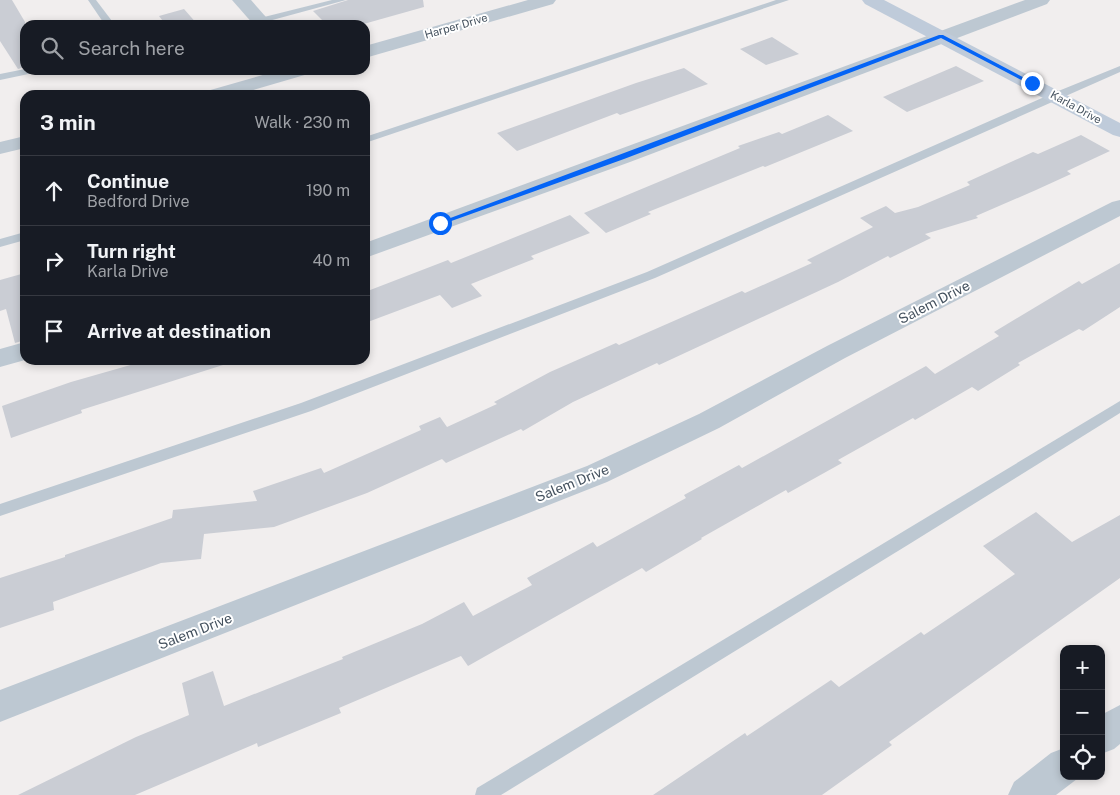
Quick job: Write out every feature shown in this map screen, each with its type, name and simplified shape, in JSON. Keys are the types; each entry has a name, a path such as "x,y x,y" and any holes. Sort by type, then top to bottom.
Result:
{"street":[{"path":"241,0 260,20"},
{"name":"Harper Drive","path":"370,51 547,0"},
{"name":"Karla Drive","path":"871,0 1120,131"},
{"path":"370,249 622,158 941,36 1041,0"},
{"path":"231,90 284,75"},
{"path":"0,148 20,143"},
{"name":"Salem Drive","path":"0,706 597,474 709,421 836,352 1120,207"},
{"path":"0,358 20,352"},
{"path":"1104,735 1120,722"},
{"path":"1027,795 1060,769"}],"lane":[{"path":"92,0 106,20"},
{"path":"273,20 342,0"},
{"path":"370,138 786,0"},
{"path":"0,510 306,406 651,275 1120,69"},
{"path":"0,77 20,73"},
{"path":"0,243 20,237"},
{"path":"484,795 915,534 1120,406"}],"building":[{"path":"0,0 12,0 24,20 20,20 20,68 18,69 0,41"},
{"path":"348,0 423,0 424,7 370,22 370,20 322,20 313,11"},
{"path":"184,9 194,20 162,20 159,16"},
{"path":"772,37 799,54 766,65 740,49"},
{"path":"956,66 984,81 907,112 883,97"},
{"path":"684,68 708,84 620,115 617,113 517,151 497,133 636,83"},
{"path":"828,115 853,131 648,212 651,214 606,233 584,213 740,148 738,146 779,132 782,134"},
{"path":"1081,135 1110,151 1067,171 1071,174 976,216 978,218 925,234 931,238 890,258 888,256 838,282 659,365 657,363 573,402 523,431 521,429 446,463 442,459 367,493 274,527 204,534 201,559 161,563 53,602 54,610 0,628 0,578 65,557 65,555 172,518 173,510 257,501 253,491 321,468 324,473 421,430 419,426 440,417 447,427 497,404 494,402 550,372 616,343 619,345 742,291 745,293 812,263 807,260 873,227 860,218 886,206 895,213 918,207 970,185 967,182 1033,152 1038,154"},
{"path":"570,215 590,233 531,256 534,259 471,284 482,296 452,308 440,295 370,321 370,290 448,260 451,263"},
{"path":"1120,263 1120,307 1083,331 1079,329 1018,363 1020,365 978,391 972,387 915,420 913,418 838,460 842,463 788,493 786,490 701,538 646,572 642,568 468,666 461,656 339,708 341,713 258,747 257,743 135,795 18,795 136,737 189,715 182,683 213,671 224,706 343,659 342,657 422,624 464,602 473,616 532,585 527,578 593,542 597,547 686,498 684,495 739,465 742,468 926,366 935,374 999,336 994,332 1079,281 1082,284"},
{"path":"20,274 20,342 15,343 6,309 0,311 0,280"},
{"path":"130,365 223,365 81,410 82,413 11,438 2,406 71,382"},
{"path":"1036,512 1072,542 1120,515 1120,578 889,742 892,745 822,795 653,795 745,733 747,736 831,680 839,687 921,632 924,635 1015,574 983,546"}],"route":[{"path":"440,223 622,158 941,36 1032,83"}]}
